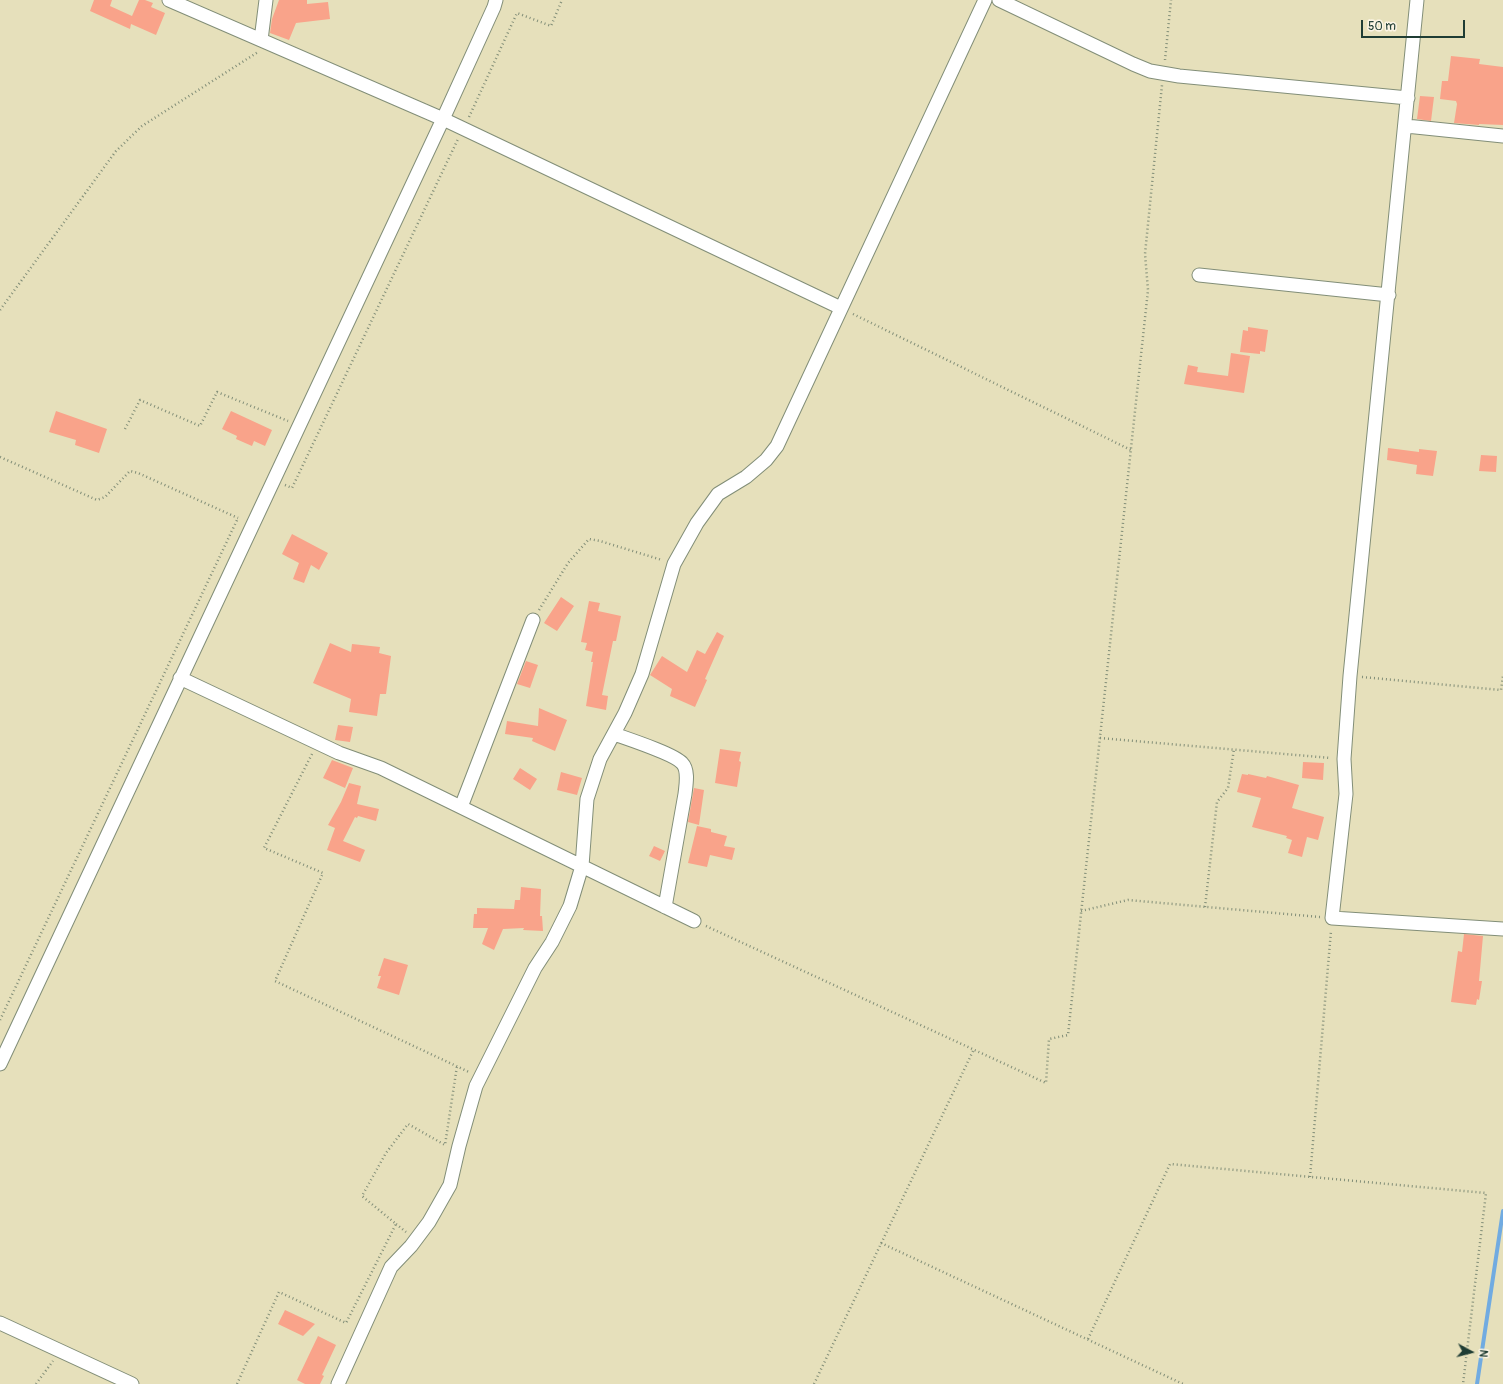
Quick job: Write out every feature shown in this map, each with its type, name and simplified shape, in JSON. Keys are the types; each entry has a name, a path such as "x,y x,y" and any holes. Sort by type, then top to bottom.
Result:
{"street":[{"path":"168,0 443,119 841,308"},
{"path":"265,42 266,0"},
{"path":"0,1064 443,119 496,0"},
{"path":"338,1384 391,1267 411,1246 429,1222 450,1185 476,1086 536,968 552,942 570,906 582,866 588,799 600,759 625,713 642,674 674,564 697,523 718,494 746,477 766,460 777,446 985,0"},
{"path":"999,0 1150,71 1408,98"},
{"path":"1417,0 1406,126 1350,676 1344,759 1346,794 1332,918 1503,929"},
{"path":"1406,126 1503,136"},
{"path":"1199,276 1388,295"},
{"path":"461,807 533,620"},
{"path":"180,678 339,752 381,768 694,921"},
{"path":"614,734 674,757 683,764 687,778 685,794 665,907"},
{"path":"0,1323 132,1384"}],"path":[{"path":"273,481 292,488 518,12 551,26 562,0"},
{"path":"694,921 1046,1083 1049,1039 1068,1034 1148,290 1145,254 1171,0"},
{"path":"0,310 116,151 142,126 265,42"},
{"path":"841,308 1131,450"},
{"path":"125,429 140,400 200,426 217,392 299,425"},
{"path":"0,457 97,500 105,497 130,471 138,473 253,525"},
{"path":"0,1020 238,518"},
{"path":"533,620 568,563 589,539 674,564"},
{"path":"1350,676 1501,690 1503,676"},
{"path":"1100,738 1344,759"},
{"path":"318,742 264,848 323,872 274,981 480,1078"},
{"path":"1205,907 1217,802 1228,788 1234,749"},
{"path":"1081,911 1128,900 1332,918 1310,1177"},
{"path":"814,1384 973,1050"},
{"path":"237,1384 278,1292 346,1322 396,1224 362,1196 386,1153 408,1124 445,1145 457,1066"},
{"path":"1088,1339 1170,1164 1486,1193 1462,1384"},
{"path":"881,1242 1183,1384"},
{"path":"36,1384 60,1350"}],"building":[{"path":"94,0 112,0 110,6 132,16 139,0 145,0 153,3 151,7 165,13 156,35 131,24 130,29 90,11"},
{"path":"279,0 307,0 307,4 328,2 330,19 296,23 289,40 270,33 272,19"},
{"path":"1451,56 1480,59 1479,64 1503,67 1503,125 1454,123 1457,104 1456,101 1440,99 1442,81 1448,81"},
{"path":"1420,96 1434,97 1431,121 1417,119"},
{"path":"1248,327 1268,330 1265,352 1260,351 1260,354 1240,352 1243,330 1248,331"},
{"path":"1231,353 1250,356 1244,393 1184,384 1188,365 1198,367 1197,372 1228,376"},
{"path":"56,411 107,429 99,453 75,445 76,440 49,432"},
{"path":"231,411 272,430 265,446 254,441 252,446 236,439 237,436 222,429"},
{"path":"1388,448 1419,452 1419,449 1437,451 1433,476 1416,474 1417,465 1387,460"},
{"path":"1481,455 1497,456 1496,472 1479,471"},
{"path":"292,534 328,553 319,570 311,565 304,583 293,579 299,563 282,554"},
{"path":"561,597 574,606 557,631 544,623"},
{"path":"589,601 600,603 598,611 621,616 616,641 613,641 602,695 608,696 606,710 586,706 593,662 591,662 593,652 585,650 587,643 581,642"},
{"path":"717,632 724,636 705,679 707,680 695,707 670,696 672,689 650,675 662,656 687,672 697,650 705,654"},
{"path":"330,643 351,652 352,644 380,647 379,653 391,656 386,694 380,694 377,716 349,712 351,699 313,683"},
{"path":"526,661 538,665 530,688 517,684"},
{"path":"539,708 567,720 555,751 532,741 533,738 505,734 507,721 538,726"},
{"path":"338,725 353,727 350,742 335,740"},
{"path":"720,749 741,752 737,787 715,783"},
{"path":"332,760 353,768 345,788 323,778"},
{"path":"1303,762 1324,763 1323,780 1302,778"},
{"path":"520,768 537,779 530,790 513,779"},
{"path":"561,772 582,778 577,795 557,790"},
{"path":"1242,774 1266,778 1267,776 1299,785 1292,808 1324,817 1318,840 1307,837 1302,857 1288,853 1292,840 1286,838 1287,836 1252,827 1261,798 1237,792"},
{"path":"349,783 361,786 357,804 379,809 376,821 358,816 357,818 355,817 343,841 365,850 360,862 327,850 335,828 328,825 341,802"},
{"path":"694,788 704,790 699,825 688,822"},
{"path":"697,826 711,829 711,832 727,836 724,846 735,848 732,860 710,855 707,867 688,863"},
{"path":"654,846 665,851 660,861 649,856"},
{"path":"521,887 541,889 540,916 542,916 543,931 523,930 524,928 503,929 494,950 482,944 488,928 473,928 474,914 477,914 477,908 514,909 515,900 520,900"},
{"path":"1464,934 1483,936 1479,981 1482,981 1479,1000 1477,999 1476,1005 1451,1002 1458,951 1462,952"},
{"path":"384,958 408,965 399,995 377,988 381,976 378,976"},
{"path":"285,1310 315,1324 303,1336 278,1324"},
{"path":"318,1336 336,1345 322,1375 324,1376 320,1384 305,1384 297,1380"}],"waterway":[{"path":"1477,1384 1503,1211"}]}
